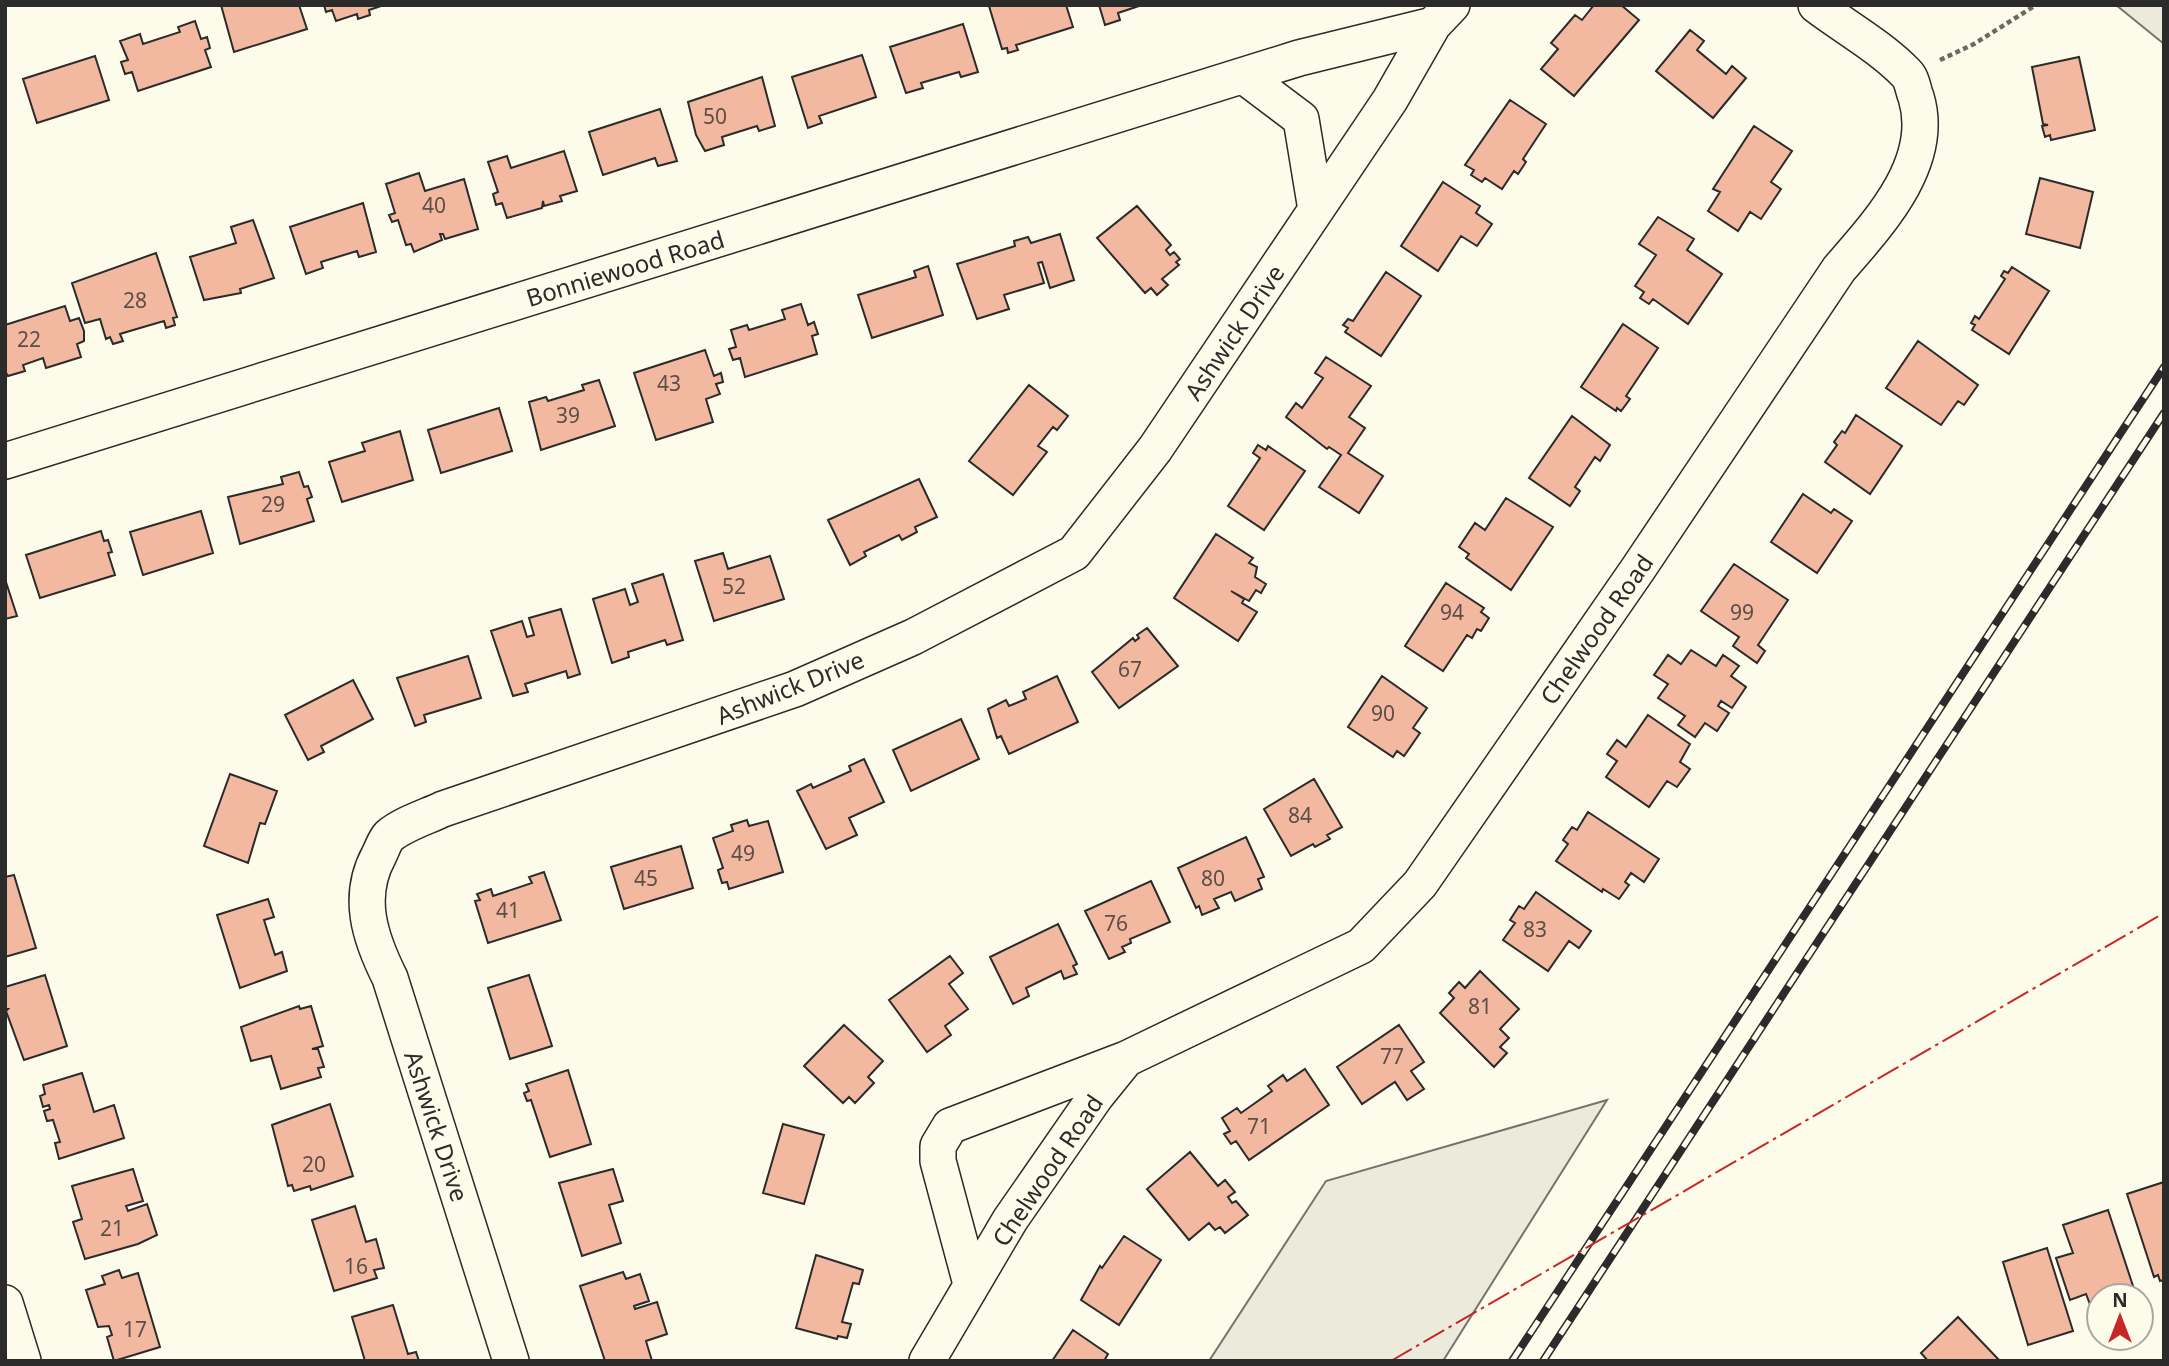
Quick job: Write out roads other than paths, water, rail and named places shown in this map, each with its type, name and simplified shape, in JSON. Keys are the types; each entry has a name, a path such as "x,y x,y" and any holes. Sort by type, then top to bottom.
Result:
{"street":[{"name":"Chelwood Road","path":"971,1284 938,1161 938,1146 950,1126 1126,1059 1361,946 1420,884 1638,569 1839,269 1868,236 1903,185 1916,162 1922,116 1909,74 1816,5"},
{"name":"Bonniewood Road","path":"5,461 1442,15"},
{"name":"Ashwick Drive","path":"511,1361 390,978 372,942 367,914 367,891 372,867 388,836 443,809 795,689 913,637 1074,553 1154,449 1390,100 1442,15"},
{"path":"1244,76 1301,119 1316,210"},
{"name":"Chelwood Road","path":"927,1361 953,1321 971,1284 1010,1220 1096,1096 1126,1059"},
{"path":"5,1303 23,1361"}],"railway":[{"path":"1512,1361 2164,367"},
{"path":"1543,1361 2164,413"}]}
